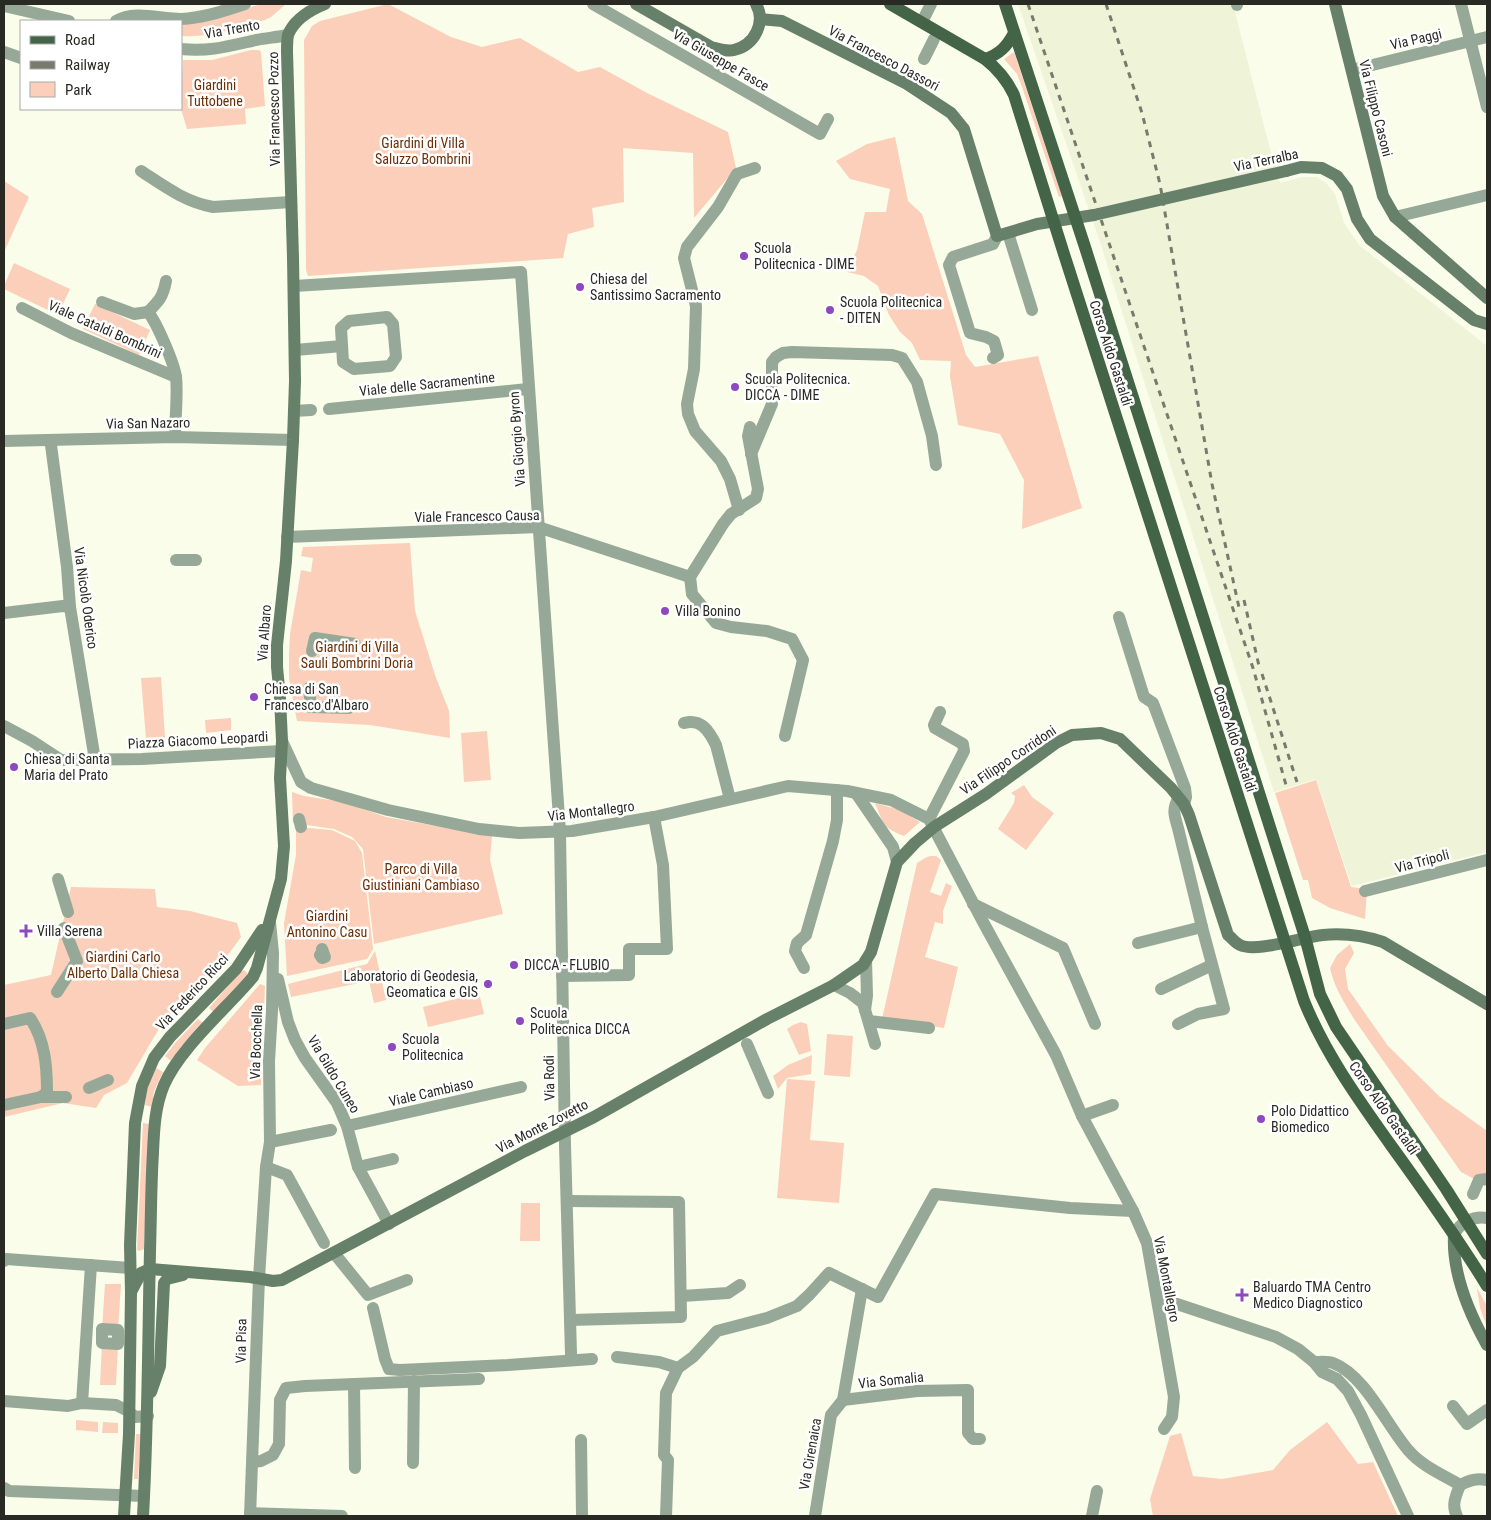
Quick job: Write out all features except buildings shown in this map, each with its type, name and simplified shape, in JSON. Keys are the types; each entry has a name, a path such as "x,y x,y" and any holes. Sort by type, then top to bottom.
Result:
{"main road":[{"name":"Corso Aldo Gastaldi","path":"890,4 985,59 1006,79 1014,95 1304,1001 1315,1028 1329,1054 1366,1111 1454,1235 1487,1286"},
{"name":"Corso Aldo Gastaldi","path":"1005,4 1076,218 1306,937 1318,988 1336,1028 1487,1254"},
{"path":"985,59 996,55 1008,44 1014,33"}],"street":[{"path":"118,20 131,15 180,19 210,16 245,4"},
{"name":"Via Francesco Pozzo","path":"291,202 286,52 288,35 297,22 309,11 325,4"},
{"name":"Via Giuseppe Fasce","path":"593,4 820,134 828,119"},
{"path":"636,4 711,46 724,50 734,50 748,43 757,33 760,19 756,4"},
{"path":"922,22 931,4"},
{"name":"Via Filippo Casoni","path":"1335,4 1383,196 1395,217 1487,298"},
{"path":"1461,4 1487,107"},
{"path":"4,6 65,20"},
{"name":"Via Francesco Dassori","path":"760,19 782,21 907,84 951,113 964,129 1032,310"},
{"name":"Via Trento","path":"182,49 197,51 217,49 288,35"},
{"name":"Via Paggi","path":"1352,70 1487,37"},
{"path":"924,59 934,40"},
{"path":"4,52 20,58"},
{"name":"Via Terralba","path":"1076,218 1301,167 1322,168 1337,176 1347,189 1357,220 1370,239 1474,320 1487,324"},
{"path":"739,510 730,479 721,461 695,430 688,414 687,404 694,370 696,306 684,258 687,247 718,207 737,174 755,168"},
{"path":"141,171 177,195 213,208 291,202"},
{"path":"1395,217 1487,195"},
{"name":"Via Albaro","path":"270,917 281,879 284,846 280,778 280,698 277,645 287,536 294,411 295,350 291,202"},
{"path":"993,358 998,355 994,342 986,337 970,333 949,265 953,257 993,244 1002,234 1053,220 1076,218"},
{"name":"Via Giorgio Byron","path":"294,286 521,272 560,832"},
{"path":"148,312 161,299 166,281"},
{"name":"Viale Cataldi Bombrini","path":"102,302 134,314 148,312 162,336 176,377 175,437"},
{"name":"Viale Cataldi Bombrini","path":"22,308 71,333 176,377"},
{"path":"388,317 393,324 396,357 390,366 354,369 343,362 342,346 341,328 349,320 388,317"},
{"path":"295,350 342,346"},
{"path":"751,454 772,404 771,368 772,362 776,357 783,353 792,352 892,355 902,358 917,382 932,436 936,465"},
{"name":"Viale delle Sacramentine","path":"329,409 528,388"},
{"path":"294,411 311,410"},
{"path":"750,427 748,436 758,489 756,498 731,514 690,577 692,594 716,623 768,631 792,639 804,660 785,736"},
{"name":"Via San Nazaro","path":"4,441 175,437 293,440"},
{"name":"Via Nicolò Oderico","path":"49,441 66,558 70,607 96,760"},
{"name":"Viale Francesco Causa","path":"287,536 538,527 690,577"},
{"path":"176,560 196,560"},
{"path":"4,613 63,606 70,607"},
{"name":"Via Filippo Corridoni","path":"1119,617 1144,697 1152,702 1185,788 1186,797 1175,804 1173,814 1224,1009 1198,1014 1178,1024"},
{"path":"312,651 315,638 355,644"},
{"path":"310,688 310,707 349,708"},
{"path":"932,823 964,751 963,744 935,728 934,725 940,712"},
{"path":"684,723 700,723 707,728 712,736 730,799"},
{"name":"Piazza Giacomo Leopardi","path":"4,726 62,760 96,760 281,746"},
{"name":"Via Filippo Corridoni","path":"950,817 1064,738 1072,735 1101,733 1120,739 1182,801 1189,814 1228,935 1239,945 1249,947 1306,937 1352,934 1383,942 1487,1004"},
{"name":"Via Montallegro","path":"281,746 301,782 311,788 388,810 479,829 519,833 560,832 654,817 781,787 837,790 891,800 932,823 973,904 1056,1055 1082,1116 1133,1211 1146,1243 1174,1397 1172,1417 1164,1429"},
{"path":"804,968 795,951 797,943 806,935 833,841 837,820 837,790"},
{"path":"856,793 892,847 896,862"},
{"path":"562,976 629,975 628,949 667,948 663,865 654,817"},
{"name":"Via Monte Zovetto","path":"150,1269 171,1274 190,1273 258,1278 273,1281 282,1280 566,1131 768,1019 834,985 863,965 871,952 896,862 932,823 950,817"},
{"name":"Via Rodi","path":"560,832 571,1354"},
{"name":"Via Tripoli","path":"1365,891 1487,860"},
{"path":"58,879 68,912"},
{"path":"973,904 1063,948 1095,1024"},
{"path":"143,1516 148,1413 154,1124 160,1094 168,1076 185,1052 253,977 270,917"},
{"name":"Via Bocchella","path":"266,1167 270,1142 269,1061 273,969 270,917"},
{"name":"Via Federico Ricci","path":"124,1516 132,1292 130,1268 135,1123 142,1086 154,1058 170,1037 236,969 270,917"},
{"path":"1138,943 1202,927"},
{"path":"57,992 77,960 64,928"},
{"name":"Via Monte Zovetto","path":"866,960 867,1016"},
{"path":"1161,989 1212,965"},
{"name":"Via Gildo Cuneo","path":"273,969 278,979 288,1022 295,1040 305,1058 337,1103 348,1126 358,1167 389,1224"},
{"name":"Via Monte Zovetto","path":"834,985 850,993 862,1003 875,1044"},
{"path":"867,1016 929,1028"},
{"path":"4,1024 30,1018 38,1030 47,1065 47,1092 42,1097"},
{"path":"747,1044 768,1093"},
{"path":"89,1088 108,1080"},
{"name":"Viale Cambiaso","path":"348,1126 521,1087"},
{"path":"4,1105 42,1097 66,1097"},
{"path":"1082,1116 1113,1105"},
{"path":"270,1142 330,1130"},
{"path":"358,1167 393,1159"},
{"path":"266,1167 286,1175 324,1243"},
{"name":"Via Pisa","path":"250,1515 258,1278 266,1167"},
{"path":"1473,1194 1479,1180 1487,1179"},
{"path":"666,1516 668,1460 664,1455 666,1393 678,1368 693,1357 717,1331 767,1318 797,1306 829,1273 878,1297 935,1194 1070,1208 1133,1211"},
{"path":"568,1201 680,1202 682,1296 681,1317 570,1320"},
{"path":"1487,1218 1481,1217 1466,1221 1458,1227 1454,1235 1455,1259 1465,1294 1478,1330 1487,1346"},
{"path":"334,1253 368,1295 407,1280"},
{"path":"4,1261 130,1268"},
{"path":"82,1403 91,1265"},
{"path":"132,1292 142,1273 150,1269"},
{"path":"148,1413 160,1366 164,1282 171,1274"},
{"path":"682,1296 728,1293 740,1285"},
{"name":"Via Somalia","path":"862,1289 843,1400 917,1391 968,1390 968,1433 973,1439 980,1439"},
{"path":"1156,1293 1171,1302 1276,1337 1298,1349 1314,1362 1322,1372 1337,1379 1348,1391 1371,1435 1408,1516"},
{"path":"373,1308 385,1359 389,1368 400,1370 498,1366 592,1359"},
{"path":"618,1357 659,1362 678,1368"},
{"path":"1314,1362 1332,1363 1350,1374 1370,1396 1409,1452 1433,1470 1460,1485"},
{"path":"253,1462 261,1461 273,1455 279,1444 280,1400 286,1388 479,1379"},
{"path":"413,1463 414,1381"},
{"path":"354,1384 355,1468"},
{"name":"Via Cirenaica","path":"815,1516 831,1415 843,1400"},
{"path":"4,1402 68,1406 82,1403 116,1405 128,1411 137,1402 141,1402 148,1413"},
{"path":"1453,1406 1468,1424 1487,1410"},
{"path":"581,1440 582,1516"},
{"path":"1457,1516 1454,1503 1460,1485 1469,1480 1487,1480"},
{"path":"4,1488 9,1491 144,1496"},
{"path":"1092,1516 1097,1491"},
{"path":"250,1515 342,1516"}],"shaded area":[{"path":"1018,4 1233,4 1280,183 1302,177 1317,177 1326,183 1335,194 1344,223 1359,245 1487,346 1487,852 1352,886 1316,779 1274,792 1099,239"}],"green space":[{"path":"261,4 286,4 265,20 214,34 182,36 182,23 211,20"},
{"name":"Giardini di Villa Saluzzo Bombrini","path":"388,4 451,37 482,47 520,38 578,72 600,67 647,93 728,132 736,168 694,218 693,153 623,148 624,202 592,208 594,227 568,234 563,258 308,276 306,270 304,40 312,26 320,21"},
{"name":"Giardini Tuttobene","path":"251,50 259,50 261,52 265,106 245,109 246,124 187,129 181,110 183,60 212,60"},
{"path":"1014,52 1062,196 1059,197 1017,74 1004,59"},
{"path":"895,137 908,201 922,214 966,355 975,367 1038,356 1082,508 1022,529 1024,480 1000,434 958,425 950,376 951,361 920,360 912,343 900,332 889,315 878,286 864,276 847,272 857,250 865,212 886,212 890,189 850,179 836,161 867,144"},
{"path":"4,181 29,197 4,252"},
{"path":"14,263 70,289 58,315 4,289"},
{"path":"95,304 150,330 139,355 83,329"},
{"name":"Giardini di Villa Sauli Bombrini Doria","path":"410,543 415,611 435,675 449,711 450,738 370,725 297,721 289,678 290,634 301,570 311,572 313,558 301,556 303,547"},
{"path":"161,677 165,738 146,739 141,678"},
{"path":"231,718 231,730 206,733 205,720"},
{"path":"487,731 491,780 464,782 461,733"},
{"path":"1316,780 1351,887 1367,889 1365,919 1330,908 1312,898 1308,880 1303,880 1275,793"},
{"path":"1024,785 1032,797 1054,813 1026,850 998,829 1014,803 1015,796 1011,793"},
{"name":"Parco di Villa Giustiniani Cambiaso","path":"292,792 304,796 343,802 386,817 492,836 490,860 503,914 374,944 363,849 352,837 334,829 293,823"},
{"path":"875,803 900,810 920,822 904,836 891,830 885,824"},
{"name":"Giardini Antonino Casu","path":"296,827 332,830 355,841 362,853 373,949 367,959 287,976 284,923 296,855"},
{"path":"930,856 936,856 941,860 930,892 941,896 946,883 952,886 943,911 943,924 935,922 925,957 958,967 944,1028 882,1019 917,863"},
{"name":"Giardini Carlo Alberto Dalla Chiesa","path":"71,887 155,889 157,907 190,911 237,923 241,937 212,977 172,1012 160,1027 127,1083 104,1095 96,1108 63,1103 4,1117 4,985 51,975"},
{"path":"1350,944 1354,953 1345,969 1348,989 1388,1046 1440,1097 1487,1131 1487,1186 1461,1172 1354,1019 1343,1000 1334,982 1330,968 1337,955"},
{"path":"375,951 386,1000 374,1003 369,981 291,997 288,984 367,964"},
{"path":"244,970 248,974 214,1013 209,1008 241,971"},
{"path":"260,984 265,986 261,1085 238,1086 197,1060"},
{"path":"479,993 484,1014 428,1027 423,1007"},
{"path":"198,1019 203,1023 171,1061 165,1056"},
{"path":"801,1022 807,1024 811,1051 799,1055 787,1029"},
{"path":"827,1034 853,1036 850,1077 824,1075"},
{"path":"812,1055 811,1074 787,1078 778,1089 773,1076 788,1065"},
{"path":"156,1068 163,1072 154,1091 152,1107 145,1105 147,1089"},
{"path":"787,1079 815,1081 810,1140 844,1143 839,1203 777,1198"},
{"path":"143,1123 149,1124 144,1249 139,1251 137,1250"},
{"path":"521,1203 540,1203 540,1241 520,1241"},
{"path":"105,1284 121,1284 118,1330 102,1329"},
{"path":"1477,1288 1487,1306 1487,1327 1480,1308"},
{"path":"102,1343 118,1344 116,1385 100,1385"},
{"path":"76,1420 98,1422 98,1432 76,1430"},
{"path":"103,1422 118,1423 118,1433 102,1433"},
{"path":"1327,1422 1358,1464 1373,1462 1398,1516 1153,1516 1150,1499 1170,1436 1181,1433 1193,1476 1222,1479 1273,1470 1290,1450"},
{"path":"136,1434 141,1434 138,1479 134,1479"}],"railway":[{"path":"1028,4 1253,668 1286,785"},
{"path":"1106,4 1142,113 1160,184 1212,484 1240,612"},
{"path":"1244,600 1259,666"},
{"path":"1262,674 1297,782"}],"place":[{"name":"Scuola Politecnica - DIME","path":"744,256"},
{"name":"Chiesa del Santissimo Sacramento","path":"580,287"},
{"name":"Scuola Politecnica - DITEN","path":"830,310"},
{"name":"Scuola Politecnica. DICCA - DIME","path":"735,387"},
{"name":"Villa Bonino","path":"665,611"},
{"name":"Chiesa di San Francesco d'Albaro","path":"254,697"},
{"name":"Chiesa di Santa Maria del Prato","path":"14,767"},
{"name":"Villa Serena","path":"26,931"},
{"name":"DICCA - FLUBIO","path":"514,965"},
{"name":"Laboratorio di Geodesia, Geomatica e GIS","path":"488,984"},
{"name":"Scuola Politecnica DICCA","path":"520,1021"},
{"name":"Scuola Politecnica","path":"392,1047"},
{"name":"Polo Didattico Biomedico","path":"1261,1119"},
{"name":"Baluardo TMA Centro Medico Diagnostico","path":"1242,1295"}]}
